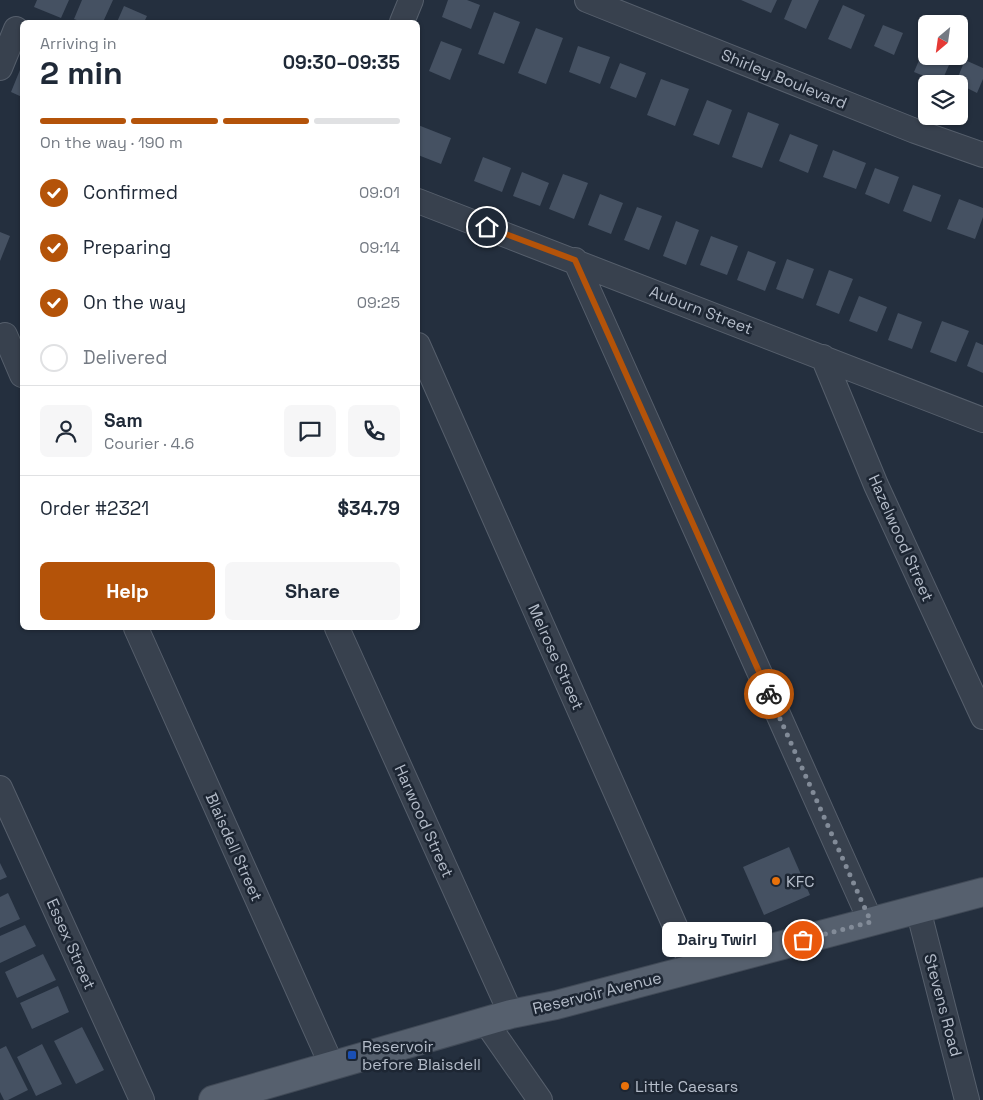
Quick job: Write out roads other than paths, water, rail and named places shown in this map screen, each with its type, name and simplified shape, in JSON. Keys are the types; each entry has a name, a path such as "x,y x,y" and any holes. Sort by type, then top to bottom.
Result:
{"main road":[{"name":"Reservoir Avenue","path":"213,1100 485,1021 556,1005 983,892"}],"street":[{"path":"403,20 411,0"},
{"name":"Shirley Boulevard","path":"586,0 915,131 983,155"},
{"path":"0,68 13,28"},
{"name":"Auburn Street","path":"420,202 575,260 983,420"},
{"path":"575,260 871,922"},
{"path":"9,333 20,369"},
{"name":"Melrose Street","path":"420,350 694,969"},
{"name":"Hazelwood Street","path":"822,357 876,486 983,717"},
{"name":"Blaisdell Street","path":"137,630 332,1066"},
{"name":"Harwood Street","path":"338,630 511,1014"},
{"name":"Essex Street","path":"0,788 142,1100"},
{"name":"Stevens Road","path":"918,909 967,1100"},
{"path":"485,1021 540,1100"}],"place":[{"name":"KFC","path":"776,881"},
{"name":"Dairy Twirl","path":"803,940"},
{"name":"Reservoir before Blaisdell","path":"352,1055"},
{"name":"Little Caesars","path":"625,1086"}]}
